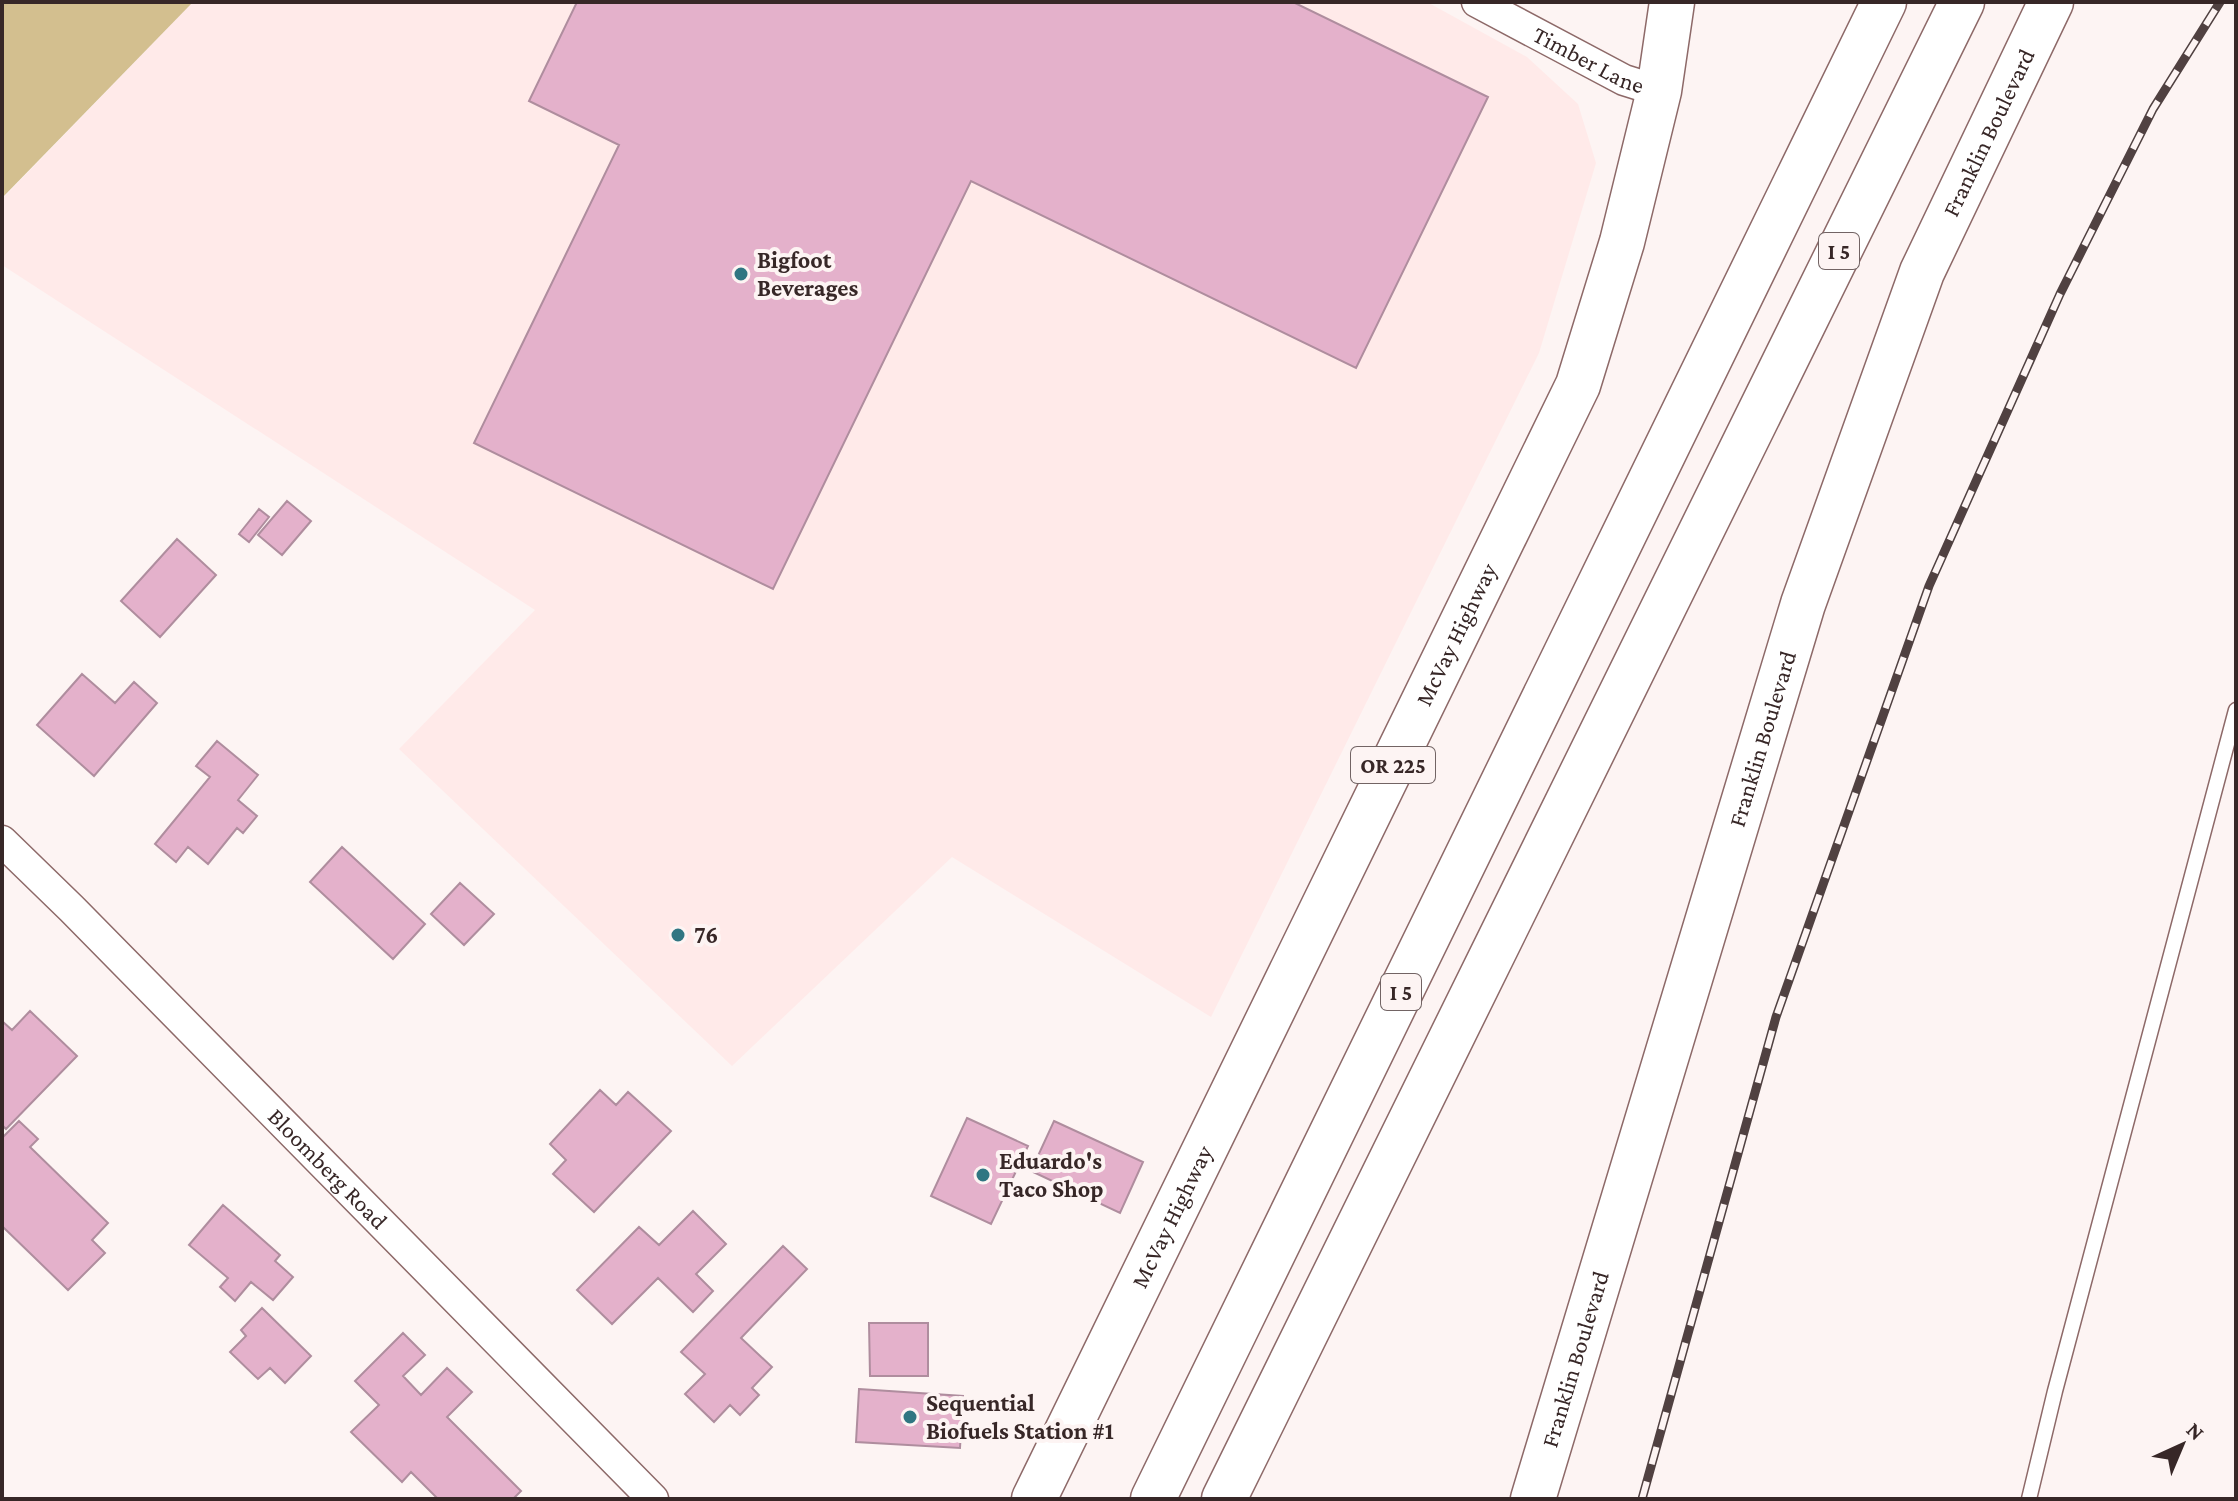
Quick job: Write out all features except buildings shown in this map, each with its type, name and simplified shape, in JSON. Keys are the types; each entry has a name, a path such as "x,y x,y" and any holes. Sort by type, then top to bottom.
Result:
{"main road":[{"name":"McVay Highway","path":"1034,1499 1578,385 1622,242 1659,91 1672,2"},
{"name":"I 5","path":"1153,1499 1884,2"},
{"name":"I 5","path":"1224,1499 1962,2"},
{"name":"Franklin Boulevard","path":"1533,1499 1803,604 1922,272 2051,2"}],"street":[{"name":"Timber Lane","path":"1477,2 1624,80 1659,91"},
{"name":"Bloomberg Road","path":"2,841 653,1499"}],"lane":[{"path":"2029,1499 2236,710"}],"shaded area":[{"path":"2,2 193,2 2,198"},
{"path":"193,2 1427,2 1527,57 1578,104 1596,163 1539,353 1211,1017 952,857 732,1066 399,749 535,610 2,265 2,199"}],"railway":[{"path":"1642,1499 1776,1017 1929,586 2060,294 2153,109 2220,2"}],"place":[{"name":"Bigfoot Beverages","path":"741,274"},
{"name":"76","path":"678,935"},
{"name":"Eduardo's Taco Shop","path":"983,1175"},
{"name":"Sequential Biofuels Station #1","path":"910,1417"}]}
